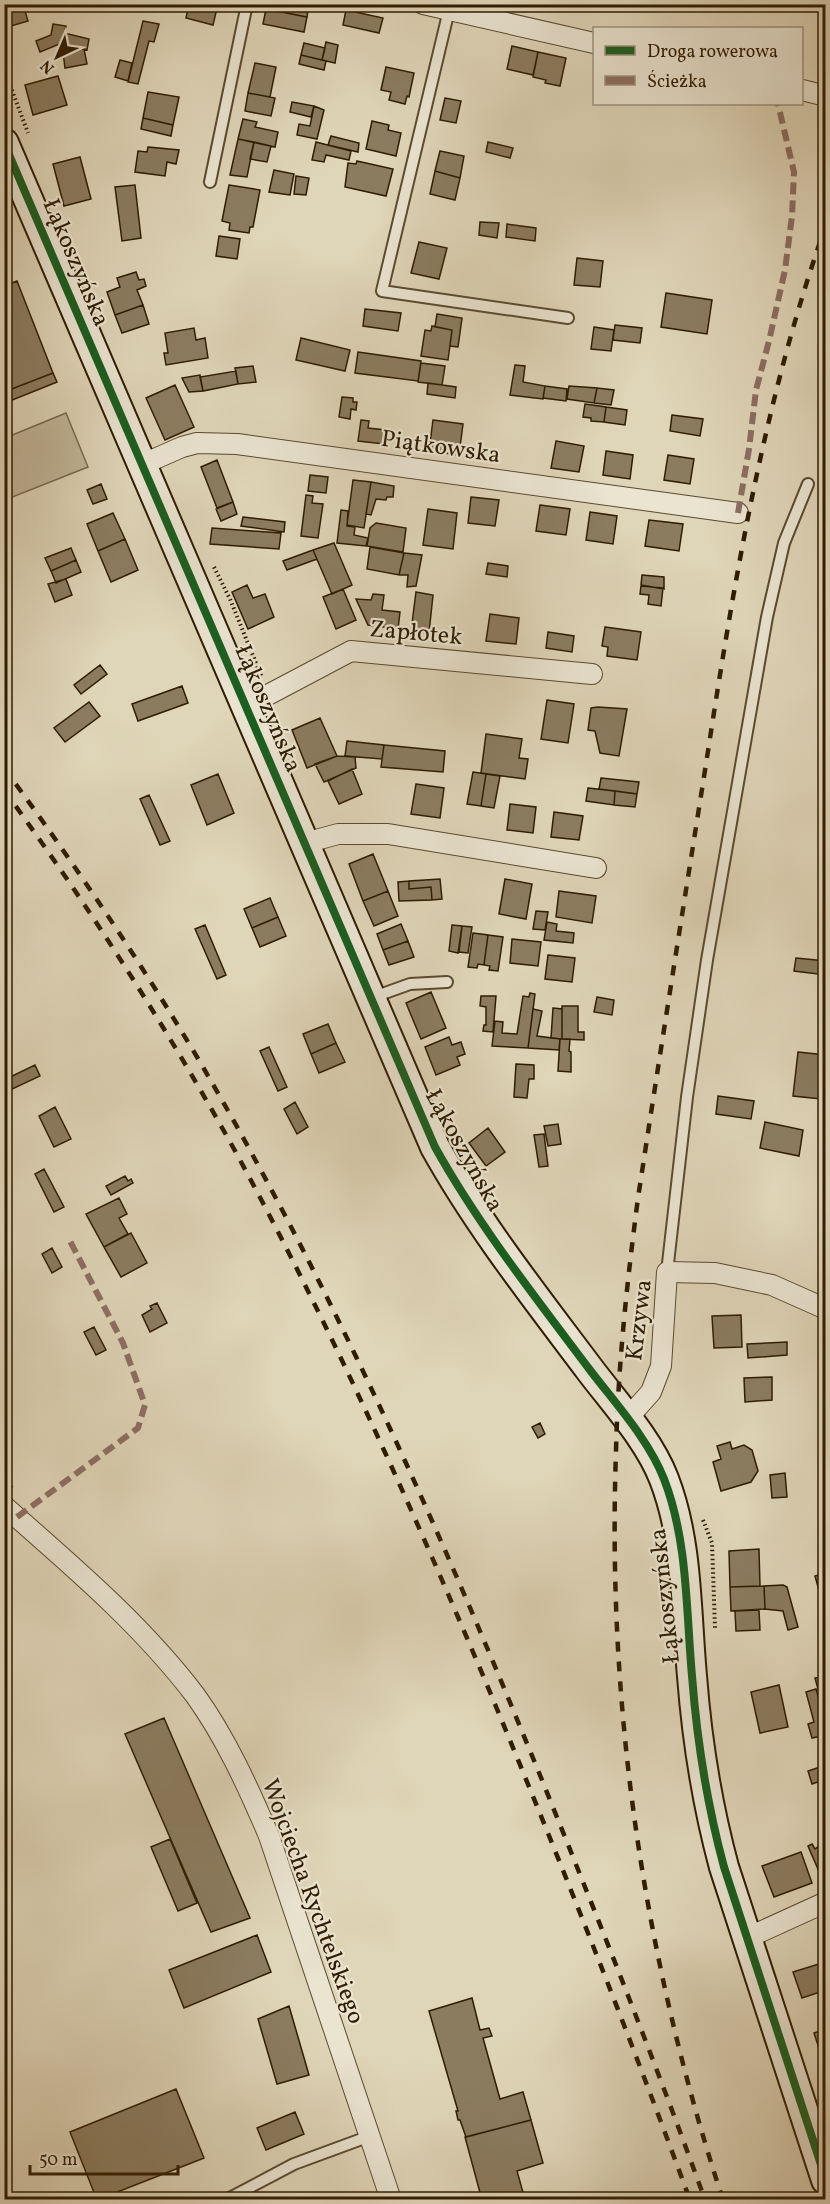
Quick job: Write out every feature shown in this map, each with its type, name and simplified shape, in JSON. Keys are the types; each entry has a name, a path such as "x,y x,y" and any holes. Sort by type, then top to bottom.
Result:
{"street":[{"path":"423,4 593,43"},
{"path":"803,90 825,96"},
{"name":"Łąkoszyńska","path":"4,143 435,1147 483,1226 627,1419 658,1466 677,1525 686,1595 700,1759 710,1815 825,2180"},
{"name":"Piątkowska","path":"141,465 197,443 237,444 738,513"},
{"name":"Zapłotek","path":"247,706 351,651 592,674"},
{"path":"305,843 338,834 388,834 596,868"},
{"name":"Krzywa","path":"627,1419 651,1392 661,1366 667,1272 715,1273 772,1286 825,1309"},
{"name":"Wojciecha Rychtelskiego","path":"11,1512 149,1639 195,1696 227,1746 269,1836 391,2199"},
{"path":"747,1938 825,1902"}],"lane":[{"path":"210,182 247,4"},
{"path":"448,10 382,291 568,318"},
{"path":"667,1272 687,1097 707,960 765,628 784,543 808,484"},
{"path":"371,998 410,984 447,982"},
{"path":"226,2199 294,2164 370,2136"}],"shaded area":[{"path":"66,413 88,467 5,500 5,438"}],"building":[{"path":"4,4 23,4 28,21 4,28"},
{"path":"189,4 218,4 213,25 186,18"},
{"path":"267,4 309,4 307,17 266,9"},
{"path":"266,9 307,17 304,32 263,24"},
{"path":"346,10 383,18 379,33 343,25"},
{"path":"143,21 159,24 154,42 149,41 138,84 128,82"},
{"path":"53,24 66,26 62,43 40,52 36,41 51,35"},
{"path":"64,33 89,39 87,50 62,44"},
{"path":"326,42 338,45 335,63 322,60"},
{"path":"304,43 325,48 322,60 301,55"},
{"path":"62,44 84,49 87,64 65,68"},
{"path":"512,46 538,52 533,75 507,69"},
{"path":"538,52 566,58 560,86 545,83 546,80 533,77"},
{"path":"301,55 326,61 324,70 299,64"},
{"path":"120,60 132,63 128,81 115,77"},
{"path":"255,63 276,67 270,97 248,93"},
{"path":"386,67 414,73 409,97 407,96 405,104 389,100 391,92 381,90"},
{"path":"58,76 67,105 33,115 25,85"},
{"path":"148,92 179,97 173,125 143,118"},
{"path":"248,93 275,98 271,116 245,111"},
{"path":"445,98 461,101 456,123 440,120"},
{"path":"292,102 314,106 311,117 290,112"},
{"path":"314,106 324,110 317,139 297,135 299,124 310,126"},
{"path":"143,118 173,125 171,136 141,129"},
{"path":"243,119 257,122 255,127 278,132 275,147 238,139"},
{"path":"372,121 389,125 388,130 401,133 396,156 366,149"},
{"path":"331,136 359,143 358,152 328,145"},
{"path":"238,139 254,142 247,177 230,175"},
{"path":"254,142 271,146 267,162 250,159"},
{"path":"316,142 351,151 349,160 326,155 324,162 312,160"},
{"path":"488,142 513,148 510,158 486,152"},
{"path":"148,147 179,150 176,164 167,162 165,176 135,172 138,151 147,152"},
{"path":"440,151 464,156 460,178 435,171"},
{"path":"80,157 91,199 64,206 53,164"},
{"path":"357,161 393,169 386,196 345,187 348,163 356,164"},
{"path":"274,170 294,174 290,195 269,192"},
{"path":"435,171 460,178 455,200 430,194"},
{"path":"296,176 309,178 306,195 294,194"},
{"path":"135,185 141,238 122,241 115,187"},
{"path":"229,185 260,190 253,227 250,227 249,233 229,230 230,223 222,221"},
{"path":"480,222 499,223 497,238 479,235"},
{"path":"507,224 536,228 535,241 506,237"},
{"path":"219,236 240,239 237,259 216,256"},
{"path":"419,242 447,248 439,279 411,273"},
{"path":"577,258 603,261 600,287 574,285"},
{"path":"136,272 139,280 144,279 146,286 137,290 143,305 115,315 107,292 120,287 117,278"},
{"path":"17,281 53,373 4,392 4,286"},
{"path":"666,293 712,300 707,334 661,327"},
{"path":"143,305 149,324 122,333 115,315"},
{"path":"365,309 401,313 398,331 363,326"},
{"path":"437,314 462,318 458,347 450,346 452,330 435,327"},
{"path":"615,325 642,328 640,343 613,340"},
{"path":"432,326 452,330 448,360 421,356 425,330 431,331"},
{"path":"594,327 614,330 611,351 591,349"},
{"path":"194,328 196,340 205,338 208,358 166,365 164,353 168,353 165,333"},
{"path":"301,338 350,350 345,371 296,360"},
{"path":"358,352 421,361 418,381 355,373"},
{"path":"421,363 445,366 442,385 418,382"},
{"path":"515,365 525,366 523,382 545,386 543,399 510,395"},
{"path":"253,366 256,382 238,384 235,368"},
{"path":"236,371 238,384 203,391 200,377"},
{"path":"53,373 57,382 5,403 4,392"},
{"path":"200,375 203,391 189,392 182,378"},
{"path":"428,383 456,387 455,398 427,394"},
{"path":"175,385 194,427 165,440 146,398"},
{"path":"545,386 567,389 566,401 543,398"},
{"path":"569,386 597,388 594,403 567,399"},
{"path":"597,388 614,390 611,405 594,403"},
{"path":"342,397 353,398 353,402 357,402 356,410 351,409 350,419 339,417"},
{"path":"585,404 606,407 604,422 591,421 591,418 583,417"},
{"path":"606,407 627,410 625,425 604,422"},
{"path":"672,415 703,419 700,436 670,431"},
{"path":"361,420 369,421 368,428 386,430 384,444 358,441"},
{"path":"433,420 463,424 459,455 429,451"},
{"path":"556,441 584,446 579,472 551,468"},
{"path":"606,451 633,455 630,479 603,475"},
{"path":"668,455 694,459 690,484 664,480"},
{"path":"217,460 233,502 217,508 201,467"},
{"path":"310,475 328,477 326,493 308,491"},
{"path":"353,480 371,482 364,528 347,525"},
{"path":"371,482 394,486 393,497 387,497 386,500 376,499 371,515 366,514"},
{"path":"101,484 107,499 93,504 87,490"},
{"path":"306,495 313,496 312,503 323,504 318,538 301,536"},
{"path":"471,497 499,500 495,526 468,523"},
{"path":"233,502 237,514 221,521 216,509"},
{"path":"540,505 570,509 566,535 536,531"},
{"path":"428,509 457,513 453,549 423,545"},
{"path":"341,510 348,511 347,526 355,527 354,535 368,538 366,546 337,543"},
{"path":"590,512 617,516 613,544 586,540"},
{"path":"113,513 125,539 98,551 87,524"},
{"path":"243,517 285,522 284,532 241,526"},
{"path":"649,520 683,524 679,551 645,546"},
{"path":"376,523 406,528 403,552 367,546 370,528"},
{"path":"212,528 281,533 279,549 210,544"},
{"path":"125,539 138,570 111,582 98,551"},
{"path":"334,543 352,585 332,594 313,550"},
{"path":"370,547 404,553 399,575 367,569"},
{"path":"71,548 76,560 51,571 45,558"},
{"path":"313,550 317,559 287,570 283,561"},
{"path":"404,553 422,555 416,586 407,587 408,575 399,575"},
{"path":"76,560 81,572 56,583 51,571"},
{"path":"488,563 508,566 507,577 486,574"},
{"path":"642,575 664,577 664,589 641,585"},
{"path":"66,579 72,595 55,602 48,584"},
{"path":"247,585 253,598 265,594 274,617 248,629 232,592"},
{"path":"641,586 663,588 661,606 648,604 649,595 640,594"},
{"path":"343,589 356,620 336,629 323,597"},
{"path":"416,592 433,595 429,633 411,631"},
{"path":"373,594 384,595 382,610 400,612 398,629 368,625 356,599 371,600"},
{"path":"490,614 519,618 516,644 486,641"},
{"path":"605,627 641,632 637,660 607,656 608,647 602,646"},
{"path":"548,632 574,636 572,652 546,648"},
{"path":"100,665 107,674 81,694 74,685"},
{"path":"182,686 188,703 138,721 132,704"},
{"path":"547,700 574,704 568,743 541,739"},
{"path":"89,702 100,716 65,742 54,728"},
{"path":"591,708 627,709 619,756 600,753 595,731 588,730"},
{"path":"320,718 337,756 307,768 292,730"},
{"path":"486,734 522,739 519,758 528,759 525,779 481,773"},
{"path":"347,741 384,745 382,759 345,756"},
{"path":"384,745 445,751 443,772 381,767"},
{"path":"337,756 355,757 356,768 324,782 315,764"},
{"path":"352,769 362,794 339,804 328,781"},
{"path":"473,772 486,774 481,806 467,804"},
{"path":"218,774 234,813 207,825 191,785"},
{"path":"486,774 500,776 494,808 481,806"},
{"path":"601,778 639,782 637,794 599,789"},
{"path":"416,784 444,788 440,818 411,814"},
{"path":"588,788 615,791 614,805 586,801"},
{"path":"615,791 637,794 635,807 614,805"},
{"path":"149,795 170,841 160,845 140,799"},
{"path":"510,804 536,807 533,833 507,830"},
{"path":"554,812 583,816 579,840 551,837"},
{"path":"373,854 388,891 363,901 349,864"},
{"path":"440,879 442,899 432,900 431,887 409,889 409,881"},
{"path":"505,879 532,884 526,919 499,914"},
{"path":"409,881 409,889 431,887 432,900 399,901 398,882"},
{"path":"388,891 398,916 374,926 363,901"},
{"path":"559,891 596,896 592,923 556,917"},
{"path":"270,898 278,917 252,928 244,909"},
{"path":"536,911 548,912 545,930 533,929"},
{"path":"278,917 286,936 260,947 252,928"},
{"path":"547,922 557,924 556,931 574,933 573,943 544,940"},
{"path":"401,924 408,941 383,950 377,934"},
{"path":"205,925 226,975 217,979 195,929"},
{"path":"452,925 462,926 458,953 449,951"},
{"path":"462,926 472,927 468,953 459,952"},
{"path":"473,933 488,935 484,965 478,964 477,968 468,967"},
{"path":"488,935 503,937 498,971 489,970 490,966 484,965"},
{"path":"512,939 541,942 538,966 510,963"},
{"path":"408,941 414,957 389,965 383,950"},
{"path":"548,955 575,958 572,982 545,979"},
{"path":"796,958 826,961 826,975 794,971"},
{"path":"431,992 446,1028 421,1039 406,1003"},
{"path":"530,993 535,994 528,1048 492,1046 495,1021 503,1022 502,1033 517,1034 523,996 529,997"},
{"path":"481,996 496,996 493,1032 483,1031 486,1025 486,1007 480,1006"},
{"path":"597,997 614,1000 612,1015 594,1012"},
{"path":"562,1006 578,1006 578,1032 584,1032 584,1040 562,1039"},
{"path":"553,1008 562,1009 562,1039 551,1038"},
{"path":"533,1009 542,1011 537,1036 560,1039 559,1050 528,1048"},
{"path":"328,1024 336,1043 311,1054 303,1034"},
{"path":"449,1037 452,1045 461,1042 465,1054 457,1057 460,1065 436,1075 425,1047"},
{"path":"560,1039 570,1039 571,1072 558,1071"},
{"path":"336,1043 345,1062 319,1073 311,1054"},
{"path":"269,1047 287,1087 278,1091 260,1051"},
{"path":"798,1052 826,1055 821,1099 793,1096"},
{"path":"516,1064 534,1065 534,1079 529,1079 527,1098 514,1097"},
{"path":"35,1065 40,1076 8,1091 4,1080"},
{"path":"718,1096 754,1101 751,1119 716,1114"},
{"path":"295,1102 308,1127 297,1134 284,1109"},
{"path":"55,1107 71,1139 54,1147 39,1116"},
{"path":"765,1122 803,1130 799,1156 760,1148"},
{"path":"558,1124 561,1144 548,1146 544,1126"},
{"path":"488,1128 505,1152 486,1166 469,1143"},
{"path":"544,1134 548,1166 539,1167 534,1135"},
{"path":"44,1169 64,1207 54,1212 35,1174"},
{"path":"125,1176 133,1183 111,1195 106,1186"},
{"path":"119,1198 127,1214 119,1218 128,1234 104,1247 86,1214"},
{"path":"131,1233 147,1263 121,1277 104,1247"},
{"path":"52,1248 62,1267 52,1273 42,1254"},
{"path":"157,1303 167,1323 150,1332 142,1315 152,1309 150,1306"},
{"path":"741,1315 742,1347 714,1348 712,1316"},
{"path":"94,1327 106,1350 96,1355 84,1332"},
{"path":"787,1342 787,1355 748,1358 747,1344"},
{"path":"772,1377 772,1400 745,1402 744,1378"},
{"path":"540,1423 545,1434 538,1438 532,1427"},
{"path":"730,1442 732,1449 744,1445 752,1450 758,1471 751,1482 721,1491 713,1462 721,1459 717,1446"},
{"path":"785,1473 787,1497 772,1498 770,1475"},
{"path":"826,1478 826,1498 819,1498 819,1479"},
{"path":"759,1549 760,1586 730,1587 729,1551"},
{"path":"826,1573 826,1600 822,1601 815,1576"},
{"path":"783,1585 787,1587 798,1627 788,1630 783,1611 765,1609 764,1586"},
{"path":"764,1586 765,1609 731,1611 730,1587"},
{"path":"759,1610 760,1630 736,1631 735,1611"},
{"path":"826,1676 826,1718 815,1678"},
{"path":"779,1685 788,1727 760,1733 751,1692"},
{"path":"816,1689 826,1723 826,1735 812,1738 808,1724 814,1722 806,1692"},
{"path":"164,1718 250,1918 211,1932 125,1734"},
{"path":"826,1765 826,1779 812,1784 808,1771"},
{"path":"170,1839 197,1903 178,1911 151,1847"},
{"path":"812,1844 815,1849 819,1846 826,1860 824,1883 808,1846"},
{"path":"801,1852 812,1883 774,1897 762,1866"},
{"path":"257,1935 271,1972 184,2008 169,1970"},
{"path":"819,1964 822,1972 826,1970 826,1990 802,1998 793,1972"},
{"path":"472,1998 480,2030 489,2028 492,2036 483,2038 500,2099 523,2092 531,2120 466,2137 460,2120 458,2120 456,2111 458,2111 429,2011"},
{"path":"289,2006 309,2075 277,2084 258,2019"},
{"path":"826,2029 826,2060 823,2061 814,2033"},
{"path":"176,2089 204,2158 97,2200 70,2132"},
{"path":"295,2112 304,2134 266,2150 257,2128"},
{"path":"531,2120 543,2163 517,2171 524,2196 512,2200 482,2200 465,2137"}],"railway":[{"path":"723,2200 695,2108 671,2016 636,1830 625,1737 618,1642 615,1547 617,1419 624,1324 638,1198 728,627 768,424 804,291 826,225"},
{"path":"4,768 106,913 200,1062 296,1236 341,1325 425,1506 504,1688 625,1989 705,2200"},
{"path":"4,790 66,877 153,1011 234,1149 303,1281 398,1481 487,1685 591,1941 690,2200"}],"marked path":[{"path":"738,513 756,390 785,270 792,216 794,172 778,105"},
{"path":"17,1517 138,1428 145,1405 123,1343 70,1241"}],"cycle path":[{"path":"4,143 435,1147 470,1205 509,1261 631,1422 658,1464 672,1503 682,1551 697,1724 703,1772 718,1843 826,2180"}]}
